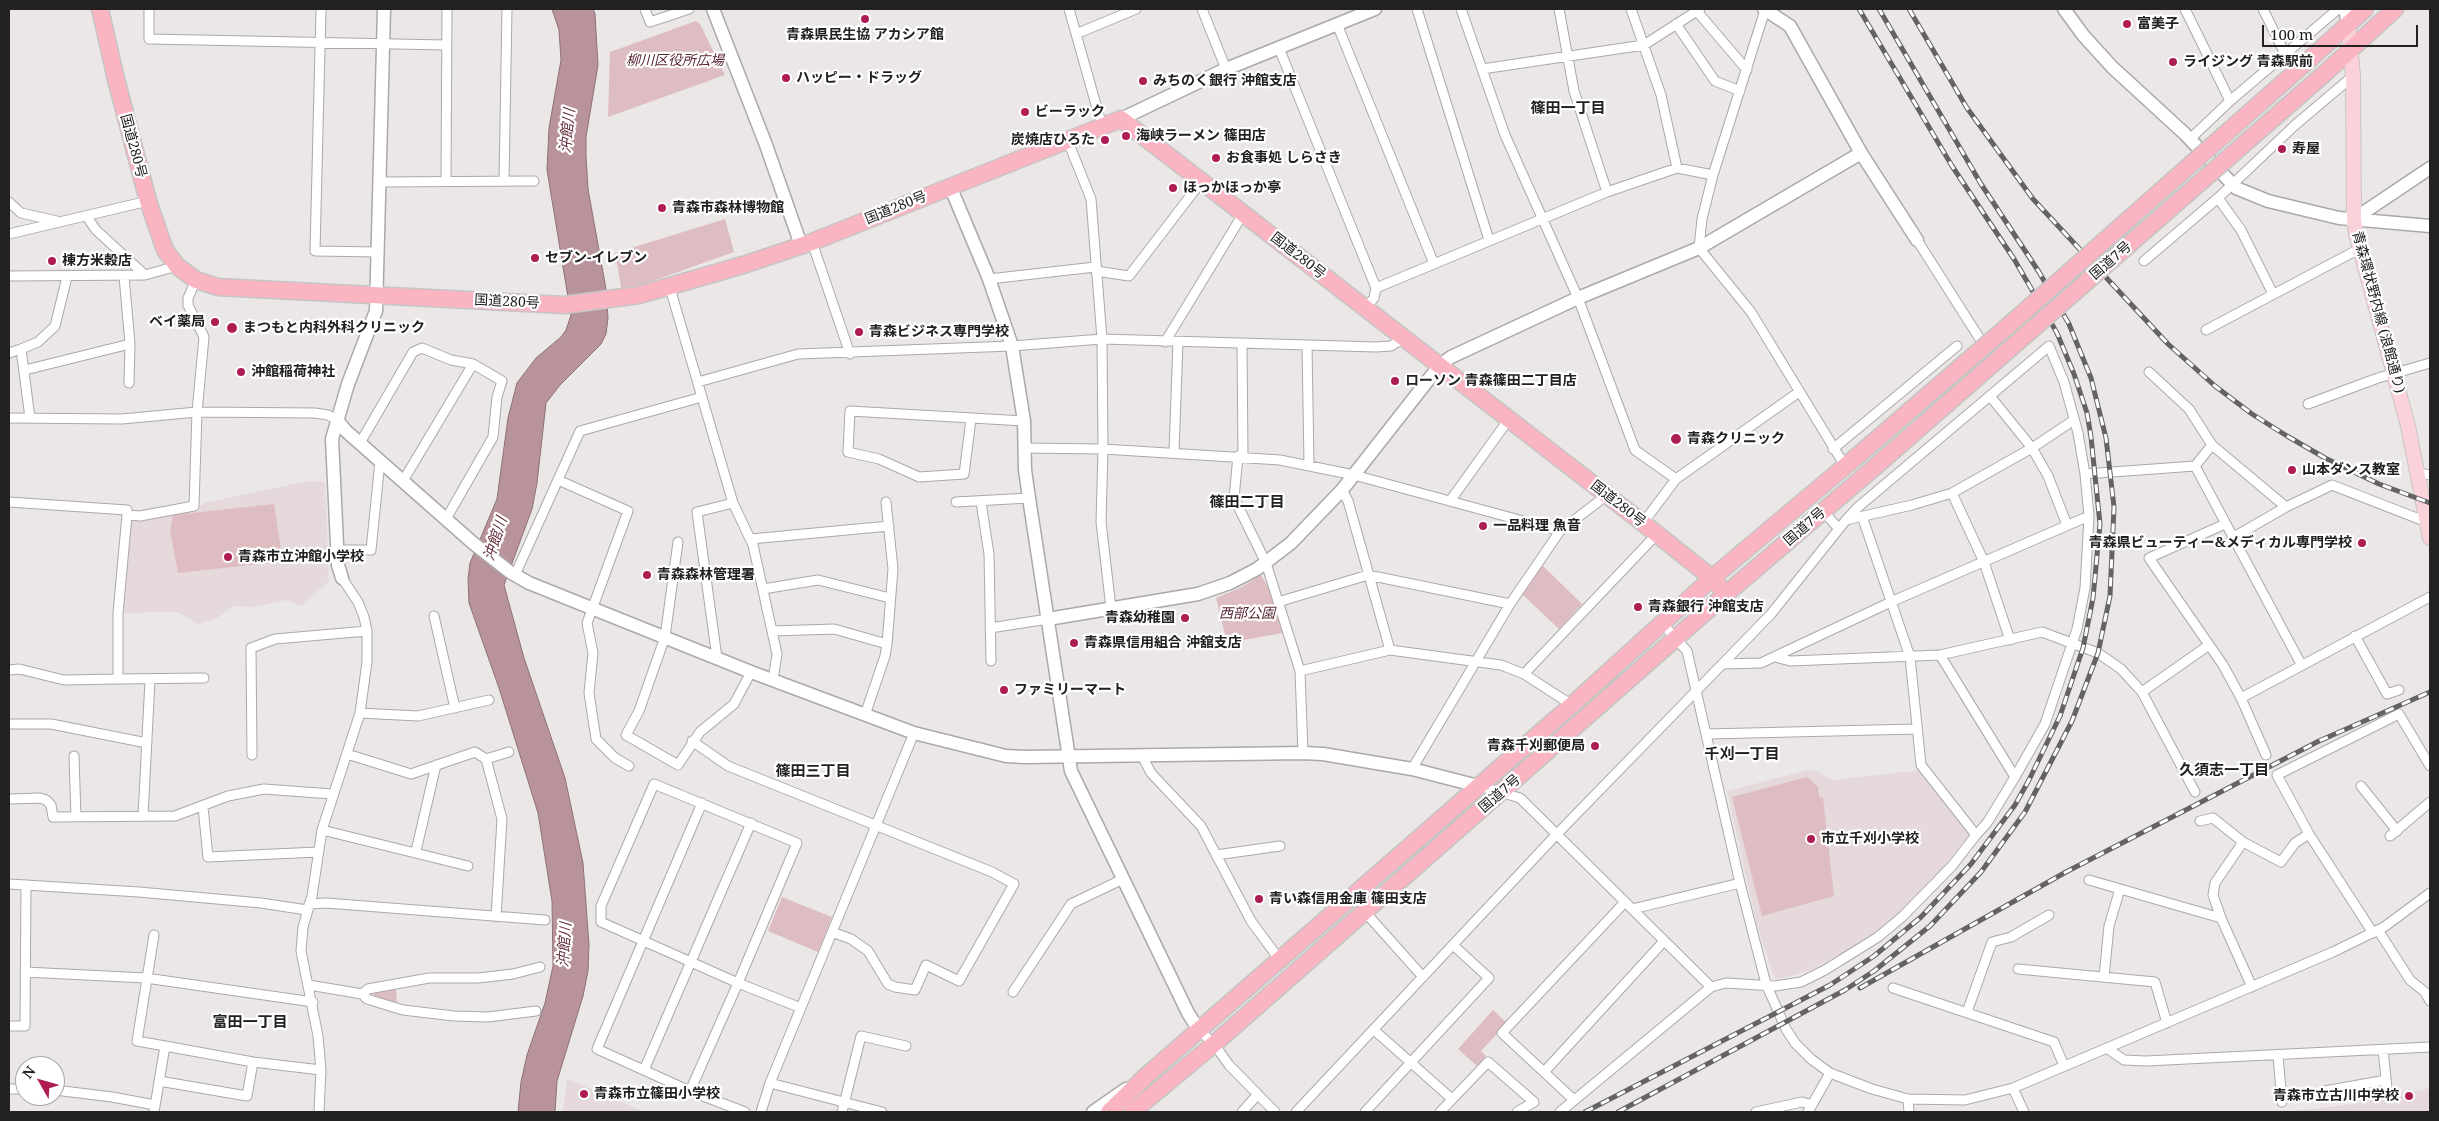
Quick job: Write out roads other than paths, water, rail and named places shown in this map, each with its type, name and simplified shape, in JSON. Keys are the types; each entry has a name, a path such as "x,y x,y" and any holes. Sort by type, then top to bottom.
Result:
{"highway":[{"name":"国道280号","path":"100,9 148,201 165,250 177,266 196,280 218,287 568,304 609,300 670,288 807,244 1066,139 1121,119 1643,523 1712,578 1726,594"},
{"name":"国道7号","path":"1109,1112 1145,1077 1572,705 1712,578 1985,346 2311,58 2347,16 2365,9"},
{"name":"国道7号","path":"1132,1112 1214,1044 1726,594 1869,472 2324,74 2395,9"}],"main road":[{"name":"青森環状野内線 (浪館通り)","path":"2347,16 2353,76 2354,219 2359,249 2425,474 2427,522 2430,538"}],"street":[{"path":"149,9 149,38 446,45"},
{"path":"321,9 315,251 378,252"},
{"path":"319,1112 321,1070 312,1002 301,951 322,830 332,794 360,713 366,679 367,631 358,602 342,578 338,565 332,439 348,384 374,319 378,295 384,9"},
{"path":"446,181 447,9"},
{"path":"504,181 507,9"},
{"path":"645,9 650,22 688,9"},
{"path":"713,9 850,354"},
{"path":"1069,9 1102,126"},
{"path":"1076,34 1136,9"},
{"path":"1202,9 1226,70"},
{"path":"1121,119 1226,70 1375,9"},
{"path":"1417,9 1489,240"},
{"path":"1461,9 1505,135 1578,298 1635,450 1676,479"},
{"path":"1559,9 1574,91 1606,192"},
{"path":"1631,9 1661,96 1678,168"},
{"path":"1482,69 1644,45 1697,9 1747,70"},
{"path":"1850,462 1833,449 1751,312 1699,248 1702,218 1765,9 1790,26 1861,153 1985,346"},
{"path":"2064,9 2083,35 2112,67 2190,139 2231,185 2242,192 2268,201 2339,218 2430,226"},
{"path":"2185,9 2230,101"},
{"path":"2263,9 2285,54"},
{"path":"2190,139 2230,101 2338,9"},
{"path":"1337,24 1434,264"},
{"path":"1676,24 1715,81 1740,91"},
{"path":"1279,48 1376,288 1374,298 1365,309"},
{"path":"2144,261 2218,198 2294,126 2353,76"},
{"path":"1066,139 1090,200 1102,339 1103,449 1101,522 1111,608"},
{"path":"990,628 1048,620 1213,589 1266,563 1291,543 1342,490 1440,365 1451,357 1578,298 1699,248 1861,153"},
{"path":"1376,288 1606,192 1678,168 1714,175"},
{"path":"2354,219 2430,168"},
{"path":"380,182 534,181"},
{"path":"988,279 1096,269 1129,276 1201,182"},
{"path":"950,186 988,279 1012,346 1024,421 1028,498 1071,771 1188,1013 1199,1030 1214,1044 1229,1065 1275,1112"},
{"path":"2218,198 2241,230 2273,294"},
{"path":"9,234 148,201"},
{"path":"9,202 21,213 60,222"},
{"path":"1165,342 1243,214"},
{"path":"87,217 96,230 145,276"},
{"path":"2206,330 2359,249"},
{"path":"9,276 145,276 177,266"},
{"path":"124,276 130,344 129,383"},
{"path":"9,353 38,342 56,326 67,277"},
{"path":"127,516 140,516 194,506 197,412 204,337 188,305 188,298 196,280"},
{"path":"670,288 733,503 751,539 777,654 773,680"},
{"path":"698,382 798,354 850,354 1012,346 1102,339 1376,347 1391,346 1404,338"},
{"path":"1174,452 1178,342"},
{"path":"25,370 130,344"},
{"path":"1242,344 1240,457 1234,498 1266,563 1300,671 1303,753"},
{"path":"1307,345 1307,440 1309,465"},
{"path":"1833,449 1957,346"},
{"path":"1296,1112 1556,835 1696,690 1724,664 1798,582 1857,508 2049,346 2064,382 2085,474 2089,516 2085,588 2077,628 2045,724 1987,823 1928,891 1878,937 1852,954 1801,982 1775,986 1726,983 1711,987 1560,1112"},
{"path":"360,444 413,352 422,348 451,360 473,364 502,382 497,397 493,437 446,519"},
{"path":"21,349 30,418"},
{"path":"2308,404 2395,372 2430,363"},
{"path":"404,481 473,364"},
{"path":"2149,372 2189,409 2212,445 2286,507"},
{"path":"1643,523 1676,479 1799,392"},
{"path":"1990,396 2032,448 2048,476 2067,525"},
{"path":"512,574 580,431 702,397"},
{"path":"971,420 964,474 918,477 879,459 848,452 850,411 971,420 1024,421"},
{"path":"9,418 122,419 197,412 315,413 328,415 337,420 360,444 512,574 529,583 751,672 914,733 1006,756 1303,753 1412,768 1520,798 1556,835 1592,866 1625,902 1711,987"},
{"path":"1450,501 1509,419"},
{"path":"1846,520 1912,505 1952,493 2032,448 2074,420"},
{"path":"2085,474 2195,466 2212,445"},
{"path":"1024,448 1174,452 1309,465 1354,475 1560,530"},
{"path":"338,550 371,550 380,461"},
{"path":"2195,466 2301,664"},
{"path":"558,480 628,511 587,622 593,653 589,693 596,740 615,758 629,766"},
{"path":"2232,538 2286,507 2334,485 2427,522"},
{"path":"1342,490 1348,501 1390,650"},
{"path":"1952,493 1984,562 2010,640"},
{"path":"1412,768 1510,604 1560,530 1607,495"},
{"path":"956,502 1028,498"},
{"path":"9,502 127,510 118,613 118,679"},
{"path":"864,715 887,644 893,569 886,502"},
{"path":"981,502 989,554 991,661"},
{"path":"717,658 697,512 733,503"},
{"path":"1824,511 1839,529"},
{"path":"1862,516 1893,601 1910,658 1921,765 1976,835"},
{"path":"1724,664 1761,663 1893,601 2089,516"},
{"path":"2225,524 2149,558 2233,682 2266,755"},
{"path":"751,539 890,526"},
{"path":"1524,674 1657,534"},
{"path":"678,542 665,637 639,710 626,735 678,765 692,741 700,732 734,704 751,672"},
{"path":"1278,602 1368,575 1510,604"},
{"path":"763,589 818,580 890,598"},
{"path":"2241,698 2301,664 2430,597"},
{"path":"434,616 455,708"},
{"path":"1662,623 1686,650 1740,883 1766,984 1786,1029 1811,1059 1830,1073 1872,1089 1908,1099 1965,1100 2012,1088 2252,987 2375,931 2415,906 2430,894"},
{"path":"773,631 834,628 887,644"},
{"path":"252,755 251,648 275,639 367,631"},
{"path":"1774,657 1790,661 1910,658 1940,655 2042,632 2106,657 2121,669 2142,692 2195,792"},
{"path":"2355,636 2387,694 2399,690"},
{"path":"2142,692 2209,645"},
{"path":"1300,671 1390,650 1501,665 1524,674 1572,705"},
{"path":"1940,655 2015,777"},
{"path":"9,670 19,670 64,680 204,678"},
{"path":"144,816 150,680"},
{"path":"360,713 418,716 489,700"},
{"path":"2430,766 2399,714 2277,775 2309,834 2410,980 2424,992 2430,1001"},
{"path":"9,724 51,724 147,743"},
{"path":"1707,734 1917,728"},
{"path":"761,1112 770,1083 914,733"},
{"path":"692,741 728,766 992,872 1014,884 959,981 926,965 915,990 895,987 888,984 868,951 851,939 832,932"},
{"path":"347,754 411,774 475,752 486,759 502,820 496,917"},
{"path":"486,759 509,752"},
{"path":"74,756 76,817"},
{"path":"1142,756 1150,773 1201,826 1251,921 1279,959"},
{"path":"416,851 436,764"},
{"path":"690,1091 738,983 797,843 654,784 601,906 601,922 738,983 801,1008"},
{"path":"2361,786 2394,833 2430,802"},
{"path":"9,799 40,798 51,805 53,817 175,816 228,796 264,789 332,794"},
{"path":"702,803 597,1049 690,1091 745,1112"},
{"path":"202,807 208,857 318,852"},
{"path":"2200,821 2213,818 2243,842 2281,862 2295,843 2309,834"},
{"path":"644,1070 751,823"},
{"path":"322,830 416,851 468,866"},
{"path":"2243,842 2215,884 2213,895 2221,918 2252,987"},
{"path":"1216,855 1280,846"},
{"path":"1012,992 1071,904 1123,879"},
{"path":"2089,880 2221,918"},
{"path":"1632,909 1740,883"},
{"path":"9,884 140,892 308,907 326,903 545,920"},
{"path":"9,1026 25,1026 26,885"},
{"path":"2104,977 2109,926 2120,889"},
{"path":"1574,1100 1502,1033 1625,902"},
{"path":"1365,912 1422,977"},
{"path":"1967,1012 1992,942 2011,936 2049,915"},
{"path":"154,935 136,1041 253,1062 321,1070"},
{"path":"1544,1071 1664,941"},
{"path":"1365,1112 1489,978 1454,945"},
{"path":"362,994 368,989 429,978 478,978 513,974 540,967"},
{"path":"2018,969 2156,982 2167,1023"},
{"path":"25,972 146,978 312,1002"},
{"path":"309,985 362,994 367,999 402,1010 454,1016 488,1017 536,1010"},
{"path":"1893,988 2054,1042 2064,1066"},
{"path":"1374,1030 1452,1099"},
{"path":"842,1108 861,1036 906,1046"},
{"path":"1144,1112 1199,1064 1214,1044"},
{"path":"65,1091 112,1097 155,1109 165,1046"},
{"path":"2108,1049 2124,1060 2146,1061 2430,1047"},
{"path":"2325,1091 2387,1084 2382,1050"},
{"path":"2278,1055 2282,1102"},
{"path":"159,1081 247,1096 253,1062"},
{"path":"1440,1112 1488,1062 1534,1102 1517,1112"},
{"path":"1756,1112 1802,1102 1810,1109 1830,1073"},
{"path":"1093,1112 1145,1077"},
{"path":"770,1083 842,1108 882,1112"},
{"path":"2012,1088 2024,1112"},
{"path":"1242,1112 1258,1094"},
{"path":"1908,1099 1909,1112"}],"water":[{"name":"沖館川","path":"552,9 593,9 595,14 598,65 586,137 586,156 588,189 606,289 608,318 606,334 601,344 560,385 546,403 537,483 532,509 504,585 524,658 565,778 583,863 589,945 588,971 583,996 557,1081 555,1112 518,1112 521,1082 527,1055 545,1003 553,966 552,901 538,813 499,688 469,603 468,579 470,563 497,499 508,418 517,383 536,358 561,337 566,330 571,315 547,170 549,128 561,60 559,30"}],"railway":[{"path":"1585,1112 1830,985 1874,956 1921,917 1971,864 2015,805 2060,716 2083,648 2093,598 2100,524 2087,413 2074,374 2057,333 2014,259 1952,166 1859,9"},
{"path":"1618,1112 1845,990 1874,971 1930,926 1981,872 2025,812 2072,721 2098,653 2110,596 2114,507 2106,438 2091,378 2069,324 2039,272 1981,184 1879,9"},
{"path":"1909,9 1967,108 2033,199 2168,344 2215,386 2252,414 2287,436 2325,458 2379,484 2430,503"},
{"path":"1860,988 2066,872 2319,741 2430,692"}],"place":[{"name":"青森県民生協 アカシア館","path":"865,19"},
{"name":"富美子","path":"2127,24"},
{"name":"ライジング 青森駅前","path":"2173,62"},
{"name":"ハッピー・ドラッグ","path":"786,78"},
{"name":"みちのく銀行 沖館支店","path":"1143,81"},
{"name":"ビーラック","path":"1025,112"},
{"name":"海峡ラーメン 篠田店","path":"1126,136"},
{"name":"炭焼店ひろた","path":"1105,140"},
{"name":"寿屋","path":"2282,149"},
{"name":"お食事処 しらさき","path":"1216,158"},
{"name":"ほっかほっか亭","path":"1173,188"},
{"name":"青森市森林博物館","path":"662,208"},
{"name":"セブン-イレブン","path":"535,258"},
{"name":"棟方米穀店","path":"52,261"},
{"name":"ベイ薬局","path":"215,322"},
{"name":"まつもと内科外科クリニック","path":"232,328"},
{"name":"青森ビジネス専門学校","path":"859,332"},
{"name":"沖館稲荷神社","path":"241,372"},
{"name":"ローソン 青森篠田二丁目店","path":"1395,381"},
{"name":"青森クリニック","path":"1676,439"},
{"name":"山本ダンス教室","path":"2292,470"},
{"name":"一品料理 魚音","path":"1483,526"},
{"name":"青森県ビューティー&メディカル専門学校","path":"2362,543"},
{"name":"青森市立沖館小学校","path":"228,557"},
{"name":"青森森林管理署","path":"647,575"},
{"name":"青森銀行 沖館支店","path":"1638,607"},
{"name":"青森幼稚園","path":"1185,618"},
{"name":"青森県信用組合 沖舘支店","path":"1074,643"},
{"name":"ファミリーマート","path":"1004,690"},
{"name":"青森千刈郵便局","path":"1595,746"},
{"name":"市立千刈小学校","path":"1811,839"},
{"name":"青い森信用金庫 篠田支店","path":"1259,899"},
{"name":"青森市立篠田小学校","path":"584,1094"},
{"name":"青森市立古川中学校","path":"2409,1096"}],"district":[{"name":"篠田一丁目","path":"1568,109"},
{"name":"篠田二丁目","path":"1247,503"},
{"name":"千刈一丁目","path":"1742,755"},
{"name":"久須志一丁目","path":"2224,771"},
{"name":"篠田三丁目","path":"813,772"},
{"name":"富田一丁目","path":"250,1023"}],"park label":[{"name":"柳川区役所広場","path":"675,61"},
{"name":"西部公園","path":"1247,614"}]}
